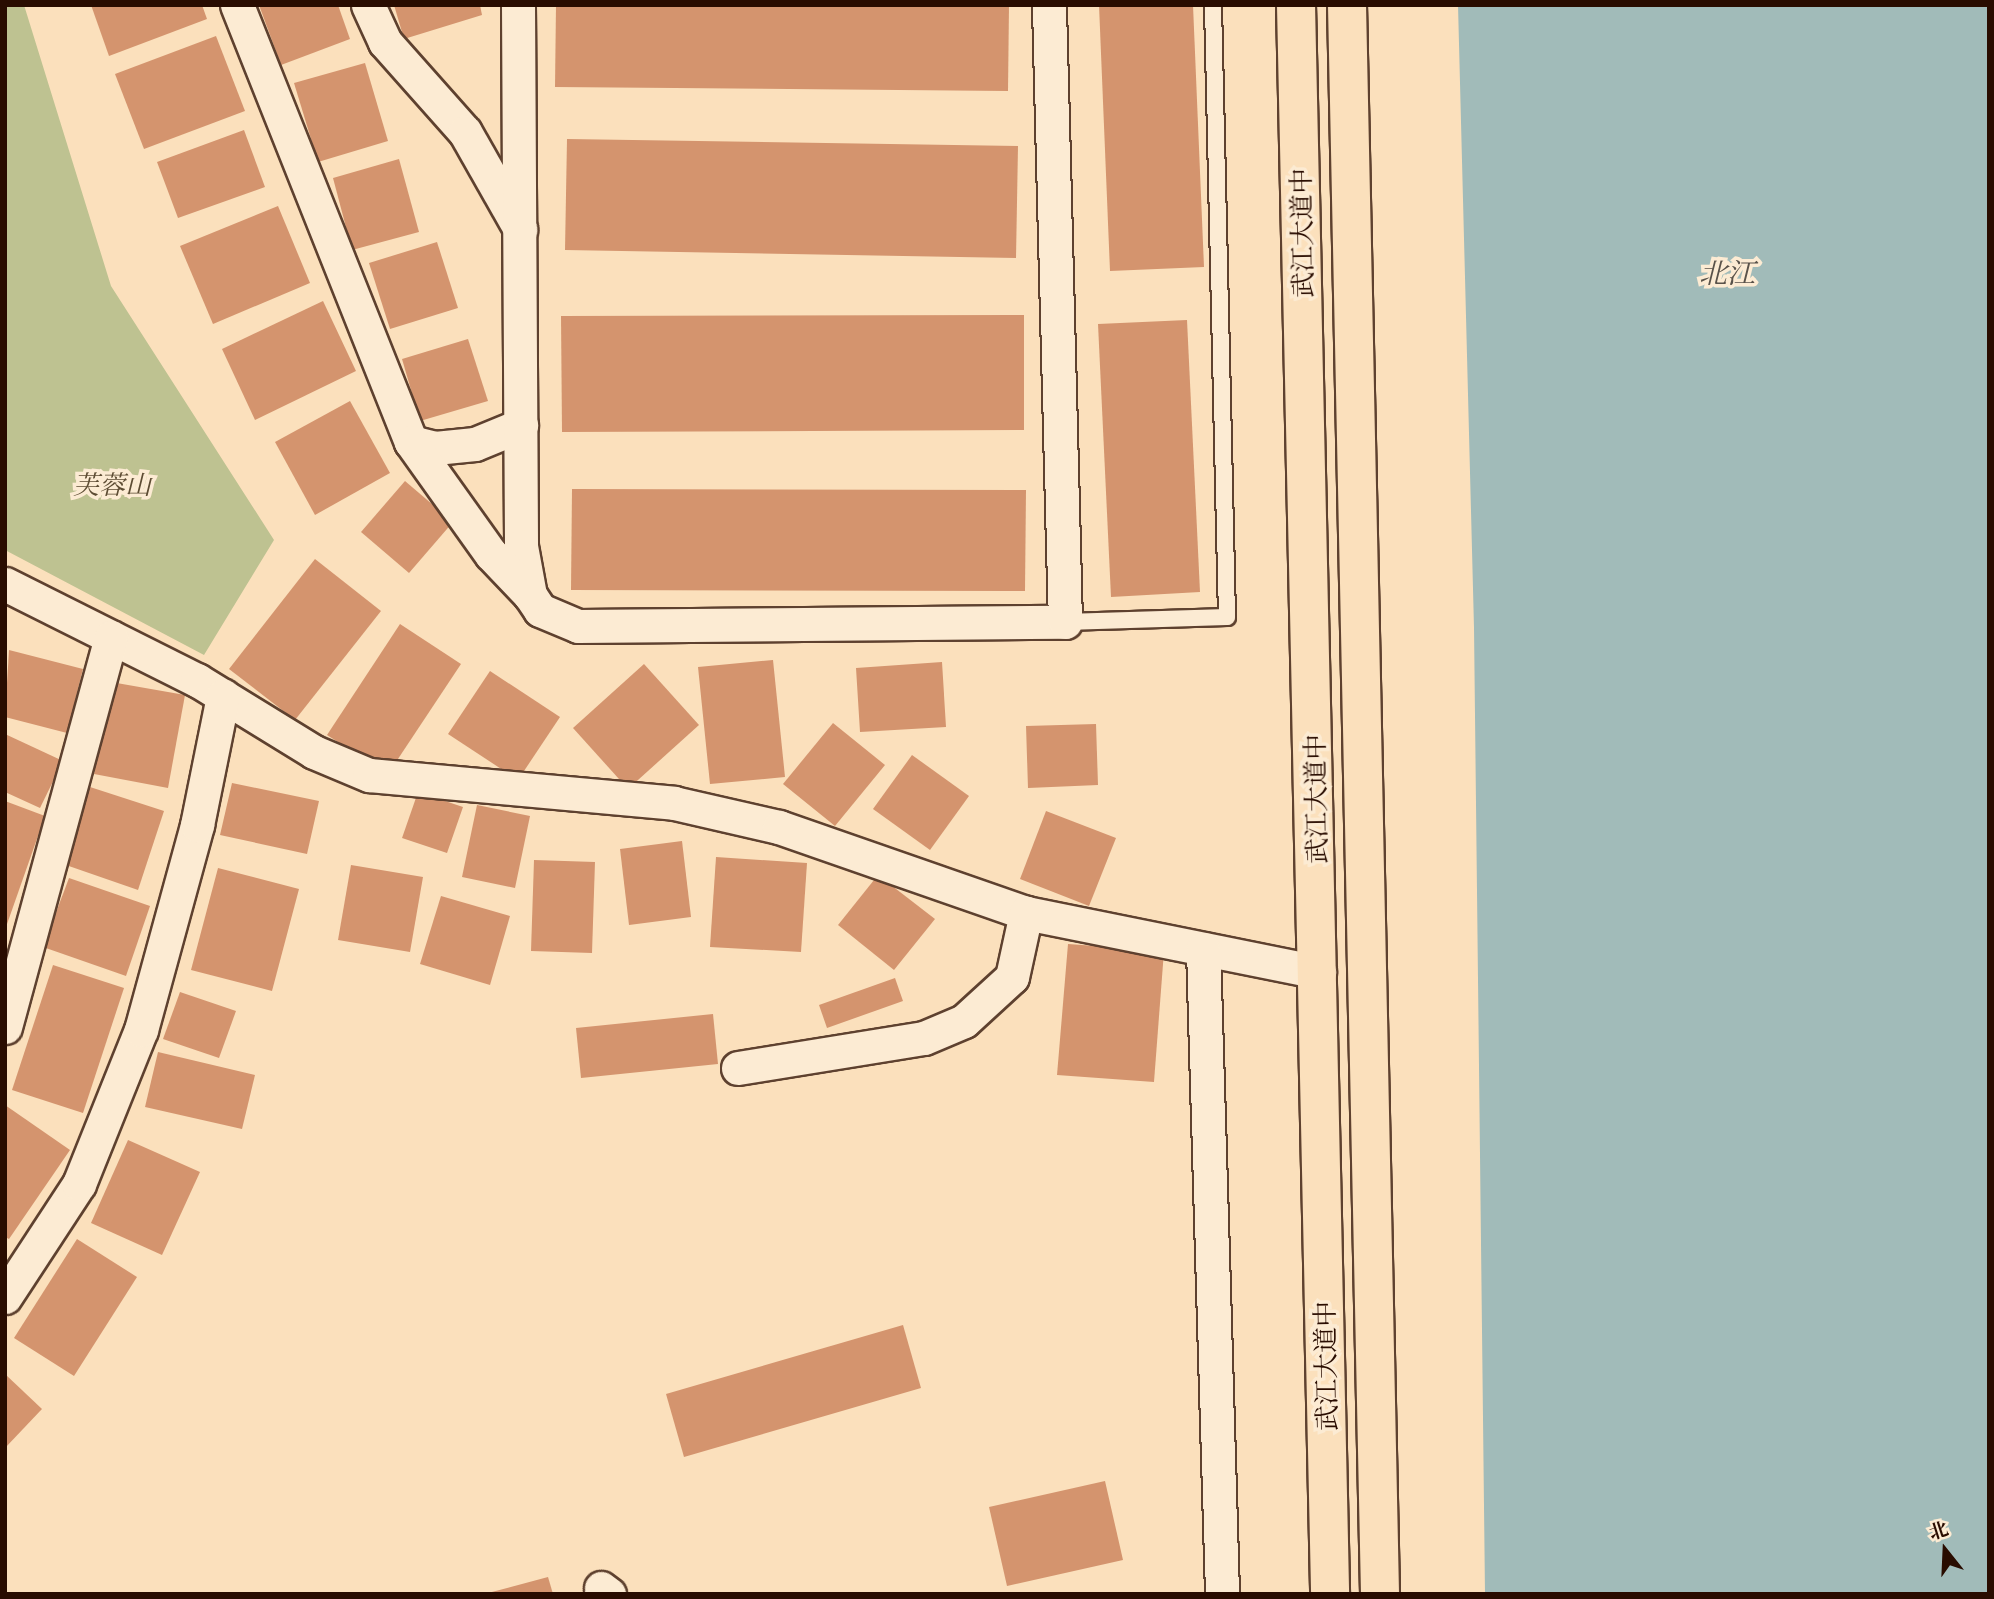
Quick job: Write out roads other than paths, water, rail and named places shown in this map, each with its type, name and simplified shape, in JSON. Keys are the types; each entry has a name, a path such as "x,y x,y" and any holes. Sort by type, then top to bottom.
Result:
{"main road":[{"name":"武江大道中","path":"1296,5 1319,972 1330,1594"},
{"name":"武江大道中","path":"1347,5 1380,1594"}],"street":[{"path":"237,5 411,442 491,554 554,621 578,626 1065,622 1049,5"},
{"path":"368,5 385,42 465,132 521,231"},
{"path":"518,5 521,545 530,595"},
{"path":"411,442 435,449 475,444 521,425"},
{"path":"5,584 111,636 223,696 314,752 369,775 674,803 779,827 1026,913 1319,972"},
{"path":"5,1027 111,636"},
{"path":"5,1297 79,1184 141,1030 197,825 223,696"},
{"path":"738,1068 924,1038 964,1021 1012,977 1026,913"},
{"path":"1203,949 1222,1594"}],"lane":[{"path":"1065,622 1227,617 1213,5"}],"water":[{"name":"北江","path":"1458,5 1989,5 1989,1594 1485,1594 1474,628"}],"park label":[{"name":"芙蓉山","path":"112,485"}]}
